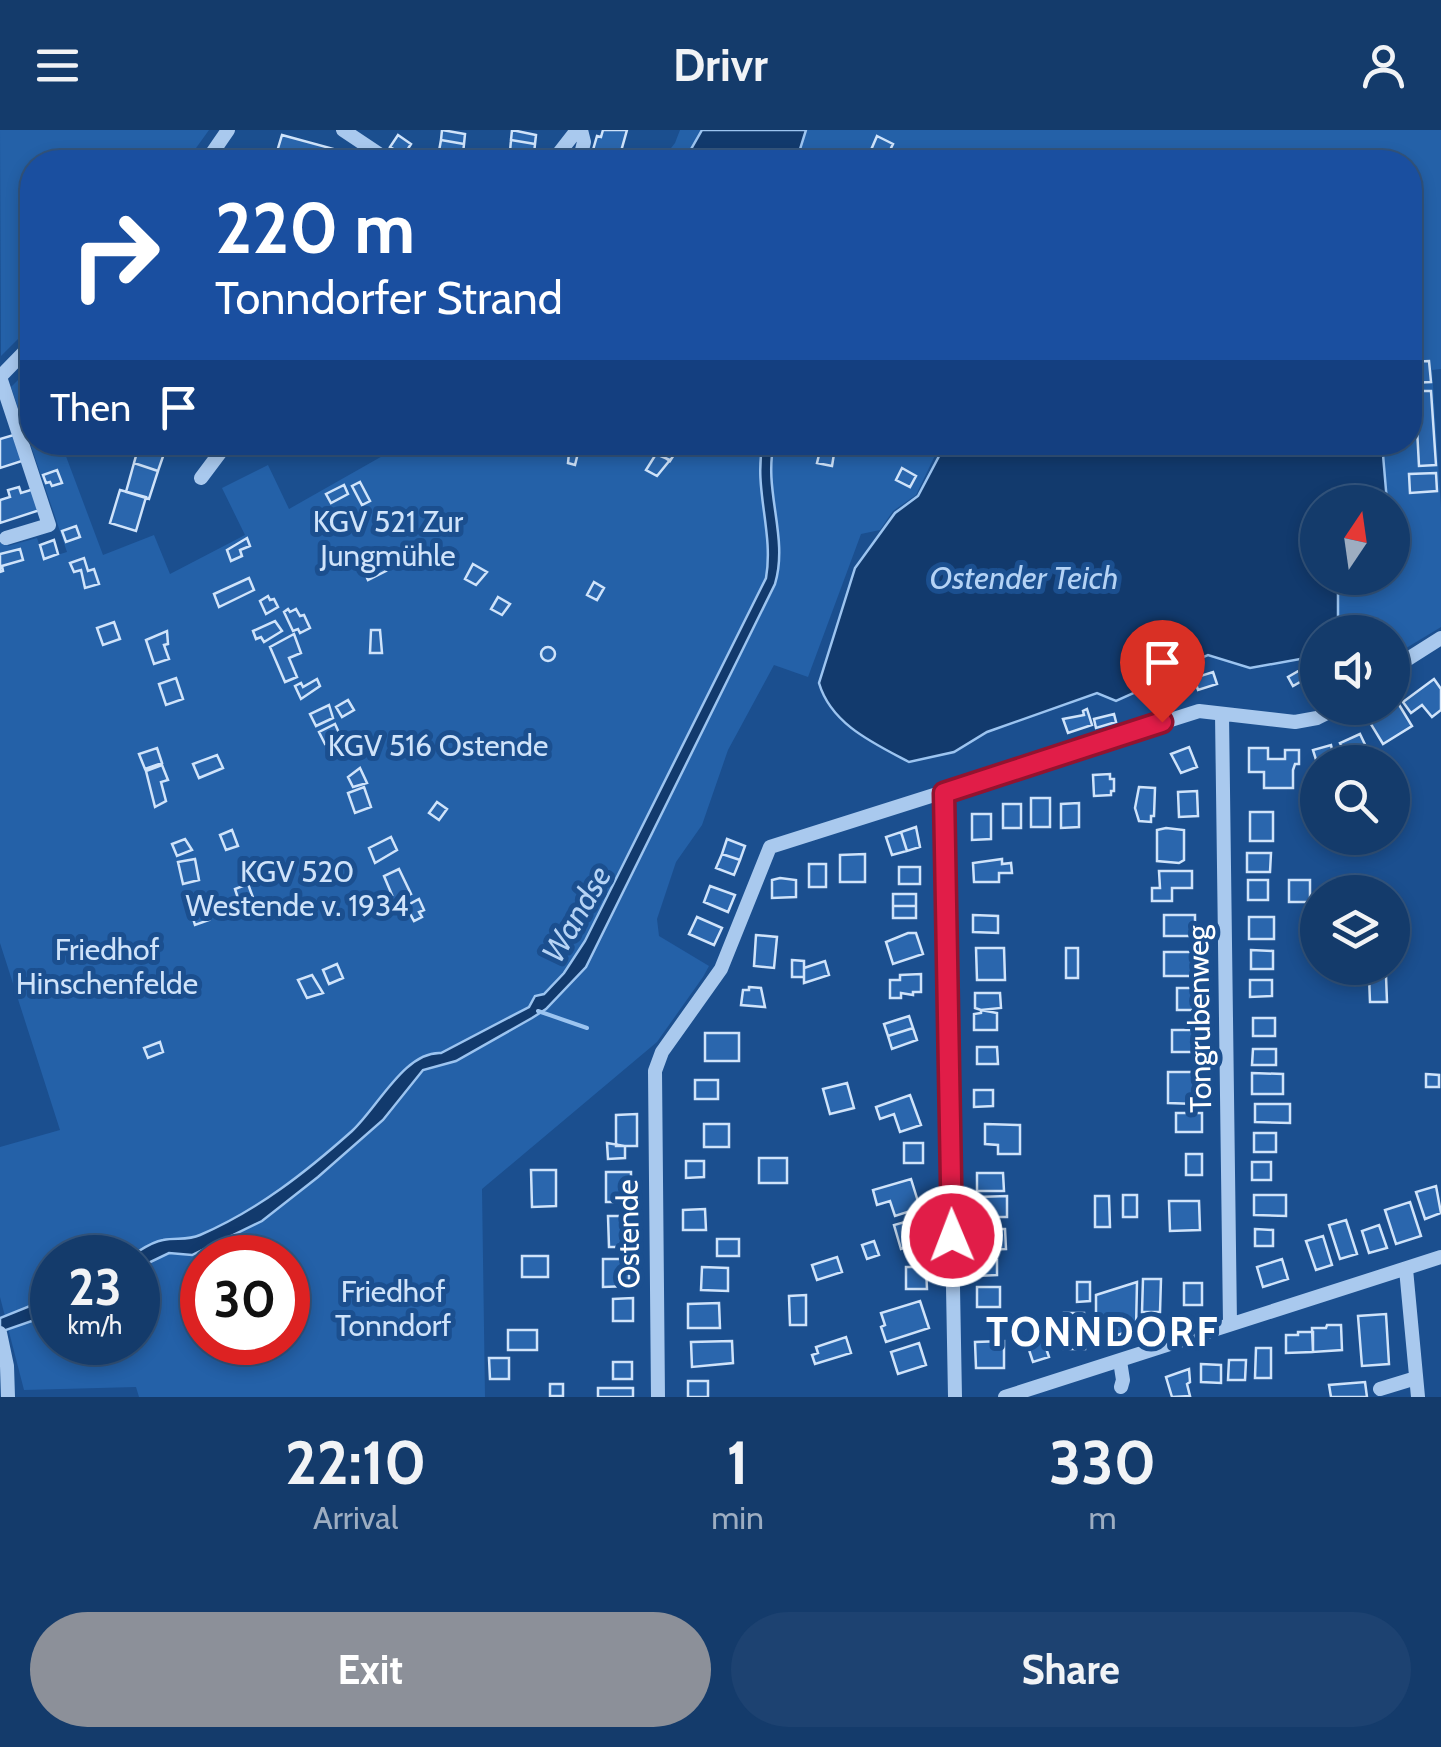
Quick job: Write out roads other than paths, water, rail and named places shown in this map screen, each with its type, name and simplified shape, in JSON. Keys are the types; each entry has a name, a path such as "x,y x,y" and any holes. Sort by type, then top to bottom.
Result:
{"street":[{"path":"342,130 373,150"},
{"path":"562,150 579,130"},
{"path":"20,356 0,377 20,438"},
{"path":"6,538 48,524 25,455"},
{"path":"202,478 219,455"},
{"path":"1410,658 1441,638"},
{"path":"955,1397 944,793 1199,711 1300,721"},
{"name":"Tongrubenweg","path":"1222,714 1230,1324"},
{"name":"Ostende","path":"658,1397 656,1070 662,1052 721,969 770,847 944,793"},
{"path":"1006,1397 1441,1257"},
{"path":"1406,1269 1418,1397"},
{"path":"0,1333 8,1397"},
{"path":"1120,1361 1121,1386"},
{"path":"1380,1389 1416,1378"}],"water":[{"path":"702,130 806,130 800,150 691,150"},
{"path":"762,455 772,455 779,549 775,584 586,967 546,1009 532,1018 456,1061 423,1070 383,1120 262,1221 233,1235 200,1235 242,1214 317,1161 362,1121 393,1082 416,1061 441,1053 529,1007 535,996 544,994 564,973 585,941 766,578 768,544 760,477"},
{"name":"Ostender Teich","path":"940,455 1383,455 1386,485 1300,485 1300,595 1338,595 1338,615 1300,615 1300,659 1250,668 1208,655 1116,701 1097,693 987,732 954,752 909,762 843,721 819,683 855,568 895,513 918,496"},
{"path":"180,1239 180,1254 160,1257 163,1240"},
{"path":"30,1306 30,1322 0,1332 0,1318"}],"waterway":[{"path":"538,1011 587,1028"}],"district":[{"name":"TONNDORF","path":"1103,1331"}],"park label":[{"name":"KGV 521 Zur Jungmühle","path":"388,538"},
{"name":"KGV 516 Ostende","path":"438,745"},
{"name":"KGV 520 Westende v. 1934","path":"297,888"},
{"name":"Friedhof Hinschenfelde","path":"107,966"},
{"name":"Friedhof Tonndorf","path":"393,1308"}],"water label":[{"name":"Wandse","path":"576,914"}]}
